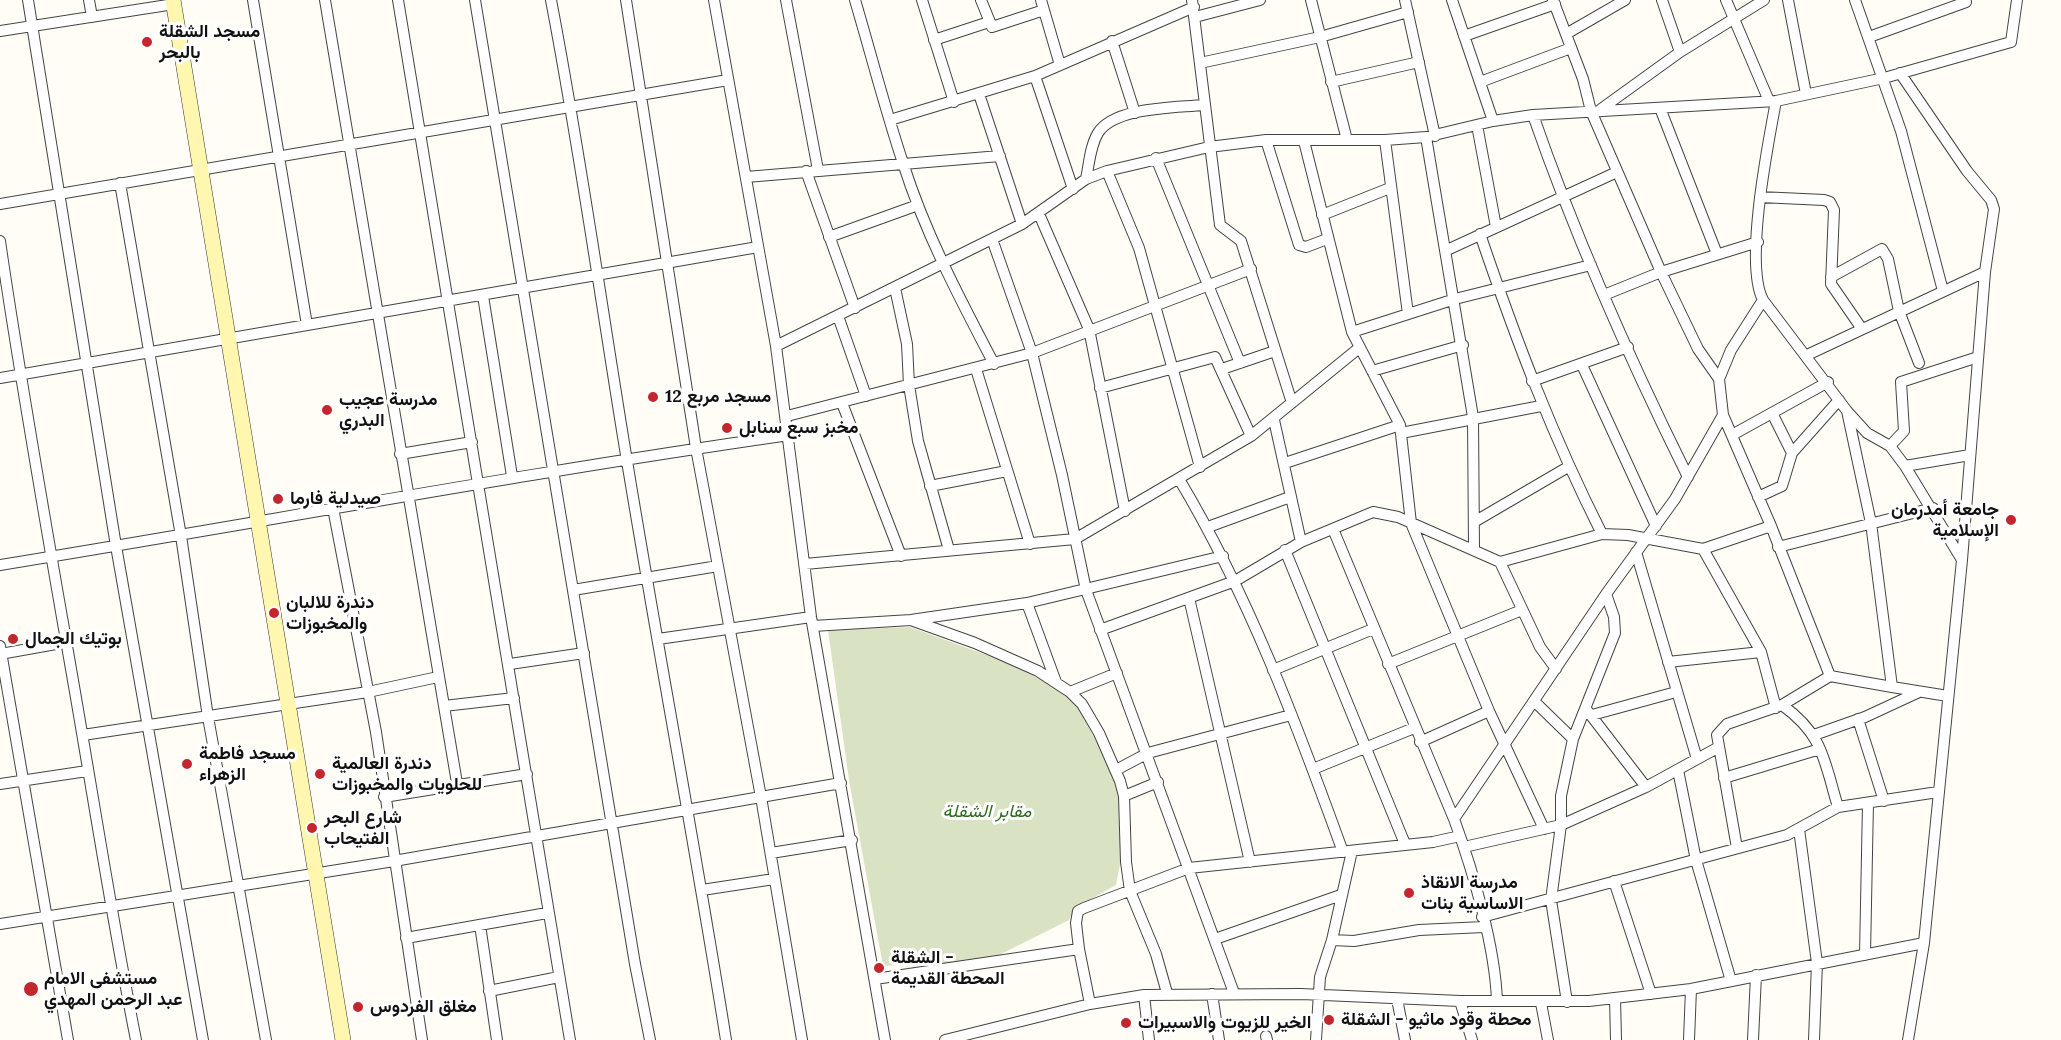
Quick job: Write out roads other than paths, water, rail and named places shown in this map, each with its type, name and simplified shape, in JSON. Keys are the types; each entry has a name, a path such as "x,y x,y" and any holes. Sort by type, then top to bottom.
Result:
{"street":[{"path":"27,0 116,546 203,1040"},
{"path":"89,0 92,17"},
{"path":"253,0 307,325"},
{"path":"325,0 457,783"},
{"path":"398,0 510,664 547,913 570,1040"},
{"path":"475,0 611,823 650,1040"},
{"path":"551,0 572,106 627,458 689,809 726,1040"},
{"path":"626,0 696,448 761,797 802,1040"},
{"path":"714,0 776,346 787,416 812,621 852,840 885,1040"},
{"path":"786,0 818,170"},
{"path":"855,0 903,164 918,205 943,264 993,364"},
{"path":"922,0 954,102"},
{"path":"981,0 989,22 994,27 1042,5 1059,65"},
{"path":"890,120 1035,76 1112,41 1194,8 1260,0"},
{"path":"1311,0 1347,140"},
{"path":"1405,0 1419,62 1473,417 1474,548"},
{"path":"1452,0 1493,121"},
{"path":"1566,34 1625,0"},
{"path":"1662,0 1680,52"},
{"path":"1725,0 1772,101 1760,197 1756,279 1763,300 1828,382 1847,411 1867,433 1890,446 1933,508 1962,560"},
{"path":"1596,110 1680,52 1764,0"},
{"path":"1788,0 1806,94"},
{"path":"1855,0 1884,78 1943,291"},
{"path":"776,346 1022,224 1086,179 1107,171 1209,147 1266,140 1385,140 1430,136 1493,121 1533,116 1596,110 1772,101 1884,78 2011,42 2017,0"},
{"path":"1869,37 1967,1"},
{"path":"0,31 173,2 343,1040"},
{"path":"1464,36 1554,2 1596,110 1617,172 1698,349 1719,379 1723,415 1771,526 1830,676"},
{"path":"1194,8 1203,105 1220,225 1241,241 1292,403"},
{"path":"1200,63 1320,37 1408,12"},
{"path":"934,40 989,22"},
{"path":"1112,41 1135,113"},
{"path":"1480,82 1571,48"},
{"path":"1331,82 1419,62"},
{"path":"1900,74 1967,171 1991,200 1994,209 1984,272 1962,560 1924,944 1908,1040"},
{"path":"1035,76 1073,189"},
{"path":"0,204 728,80"},
{"path":"979,94 1022,224"},
{"path":"1086,179 1092,147 1103,127 1122,116 1135,113 1203,105"},
{"path":"1660,108 1717,254"},
{"path":"1533,116 1561,197 1688,477"},
{"path":"1477,125 1496,227"},
{"path":"1266,140 1299,244 1306,247 1327,239"},
{"path":"1385,140 1408,314"},
{"path":"1304,141 1352,332 1401,429 1412,523 1504,745 1544,829"},
{"path":"746,177 1000,156"},
{"path":"1156,158 1240,363"},
{"path":"806,171 855,308"},
{"path":"1107,171 1139,248 1157,304 1172,369 1200,467"},
{"path":"1447,250 1617,172"},
{"path":"120,183 181,536 208,717 267,1040"},
{"path":"1322,215 1390,188"},
{"path":"1760,197 1824,200 1832,204 1834,210 1831,277 1833,286 1862,329"},
{"path":"829,237 918,205"},
{"path":"1039,214 1089,329 1125,511"},
{"path":"1480,234 1541,406 1568,467 1602,534"},
{"path":"992,239 1032,353 1062,475 1086,590 1148,753 1234,993"},
{"path":"0,241 19,375 83,735 109,905 136,1040"},
{"path":"1604,295 1661,272 1758,242"},
{"path":"0,378 758,247"},
{"path":"1831,277 1882,249 1888,259 1899,311 1919,363"},
{"path":"1352,332 1455,299 1591,265"},
{"path":"787,416 1032,353 1251,268"},
{"path":"1807,355 1984,272"},
{"path":"895,288 907,344 909,385 918,441 950,550"},
{"path":"483,296 512,476"},
{"path":"1719,379 1731,350 1763,300"},
{"path":"838,316 867,396"},
{"path":"1372,371 1463,345"},
{"path":"1532,381 1628,347"},
{"path":"805,564 1075,539 1251,436 1274,420 1359,348"},
{"path":"1222,369 1275,351"},
{"path":"1100,388 1212,356 1217,359 1222,369 1251,436"},
{"path":"1890,446 1904,430 1901,382 1978,357"},
{"path":"1582,365 1656,526"},
{"path":"976,369 1029,544"},
{"path":"1732,435 1828,382"},
{"path":"1758,497 1782,486 1792,453 1839,400"},
{"path":"842,403 901,556"},
{"path":"1285,463 1401,429 1541,406"},
{"path":"1847,411 1870,523 1892,687"},
{"path":"1772,413 1792,453"},
{"path":"1454,819 1535,702 1605,594 1656,526 1688,477 1723,415"},
{"path":"1274,420 1301,542"},
{"path":"0,565 258,523 512,476 789,435"},
{"path":"400,454 472,442"},
{"path":"1905,466 1970,455"},
{"path":"1474,522 1568,467"},
{"path":"930,486 1006,471"},
{"path":"1179,479 1208,527 1235,582 1347,852 1332,940 1317,994 1316,1040"},
{"path":"1208,527 1290,497"},
{"path":"333,508 368,692 422,1040"},
{"path":"1778,547 1933,508"},
{"path":"1100,630 1235,582 1301,542 1373,512 1385,512 1474,548 1500,562 1545,657 1556,669"},
{"path":"1500,562 1602,534 1646,538 1703,549 1771,526"},
{"path":"1333,529 1464,847 1496,979 1497,1001"},
{"path":"1703,549 1761,652 1779,707 1799,717 1814,735 1838,807"},
{"path":"1285,550 1405,844"},
{"path":"1636,552 1697,759"},
{"path":"658,639 812,621 911,620 1027,603 1222,556"},
{"path":"573,590 718,566"},
{"path":"1567,1002 1551,900 1561,825 1564,771 1573,739 1589,712 1615,633 1614,617 1605,594"},
{"path":"1189,598 1250,862"},
{"path":"1027,603 1056,682"},
{"path":"1388,664 1522,610"},
{"path":"911,620 975,643 1038,670 1070,692 1087,714 1116,770 1124,796 1126,861 1130,891 1156,954 1167,993"},
{"path":"1273,670 1373,629"},
{"path":"66,642 0,651 68,1040"},
{"path":"1668,662 1761,652"},
{"path":"510,664 584,653"},
{"path":"1070,692 1117,673"},
{"path":"83,735 368,692 438,676"},
{"path":"1737,848 1717,735 1727,724 1779,707 1830,676 1948,696"},
{"path":"1589,712 1676,692"},
{"path":"1814,735 1858,719 1919,692"},
{"path":"444,706 514,698"},
{"path":"1535,702 1573,739"},
{"path":"1420,742 1490,711"},
{"path":"1589,712 1646,787"},
{"path":"1116,770 1148,753 1291,715"},
{"path":"1858,719 1884,801"},
{"path":"1313,769 1414,728"},
{"path":"1464,847 1561,825 1646,787 1719,747"},
{"path":"1724,778 1820,749"},
{"path":"1678,770 1696,860 1731,981"},
{"path":"0,784 87,771"},
{"path":"384,797 457,783 527,774"},
{"path":"1124,796 1158,782"},
{"path":"0,924 394,861 841,783"},
{"path":"1332,940 1354,941 1483,922 1614,881 1696,860 1799,829 1838,807 1938,792"},
{"path":"1865,955 1868,803"},
{"path":"1799,829 1817,963 1814,1040"},
{"path":"1090,1004 1079,950 1076,923 1078,911 1189,868 1347,852 1460,836"},
{"path":"771,853 852,840"},
{"path":"702,890 774,879"},
{"path":"1614,881 1651,994"},
{"path":"1215,939 1341,895"},
{"path":"406,938 547,913"},
{"path":"480,925 497,1040"},
{"path":"945,1040 1090,1004 1144,995 1167,993 1317,994 1397,999 1567,1002 1691,989 1924,944"},
{"path":"875,979 1079,950"},
{"path":"1753,1040 1756,975"},
{"path":"489,991 559,977"},
{"path":"1689,1040 1691,989"},
{"path":"1212,994 1219,1040"},
{"path":"1144,995 1149,1040"},
{"path":"1615,998 1616,1040"},
{"path":"1397,999 1405,1040"},
{"path":"1460,1001 1472,1040"},
{"path":"1541,1003 1548,1040"}],"place":[{"name":"مسجد الشقلة بالبحر","path":"147,42"},
{"name":"مسجد مربع 12","path":"653,397"},
{"name":"مدرسة عجيب البدري","path":"327,410"},
{"name":"مخبز سبع سنابل","path":"727,428"},
{"name":"صيدلية فارما","path":"278,499"},
{"name":"جامعة أمدرمان الإسلامية","path":"2011,520"},
{"name":"دندرة للالبان والمخبوزات","path":"274,613"},
{"name":"بوتيك الجمال","path":"13,639"},
{"name":"مسجد فاطمة الزهراء","path":"187,764"},
{"name":"دندرة العالمية للحلويات والمخبوزات","path":"320,774"},
{"name":"شارع البحر الفتيحاب","path":"312,828"},
{"name":"مدرسة الانقاذ الاساسية بنات","path":"1409,893"},
{"name":"الشقلة - المحطة القديمة","path":"879,968"},
{"name":"مستشفى الامام عبد الرحمن المهدي","path":"31,989"},
{"name":"مغلق الفردوس","path":"358,1007"},
{"name":"محطة وقود ماثيو - الشقلة","path":"1329,1020"},
{"name":"الخير للزيوت والاسبيرات","path":"1126,1023"}],"park label":[{"name":"مقابر الشقلة","path":"987,812"}]}
